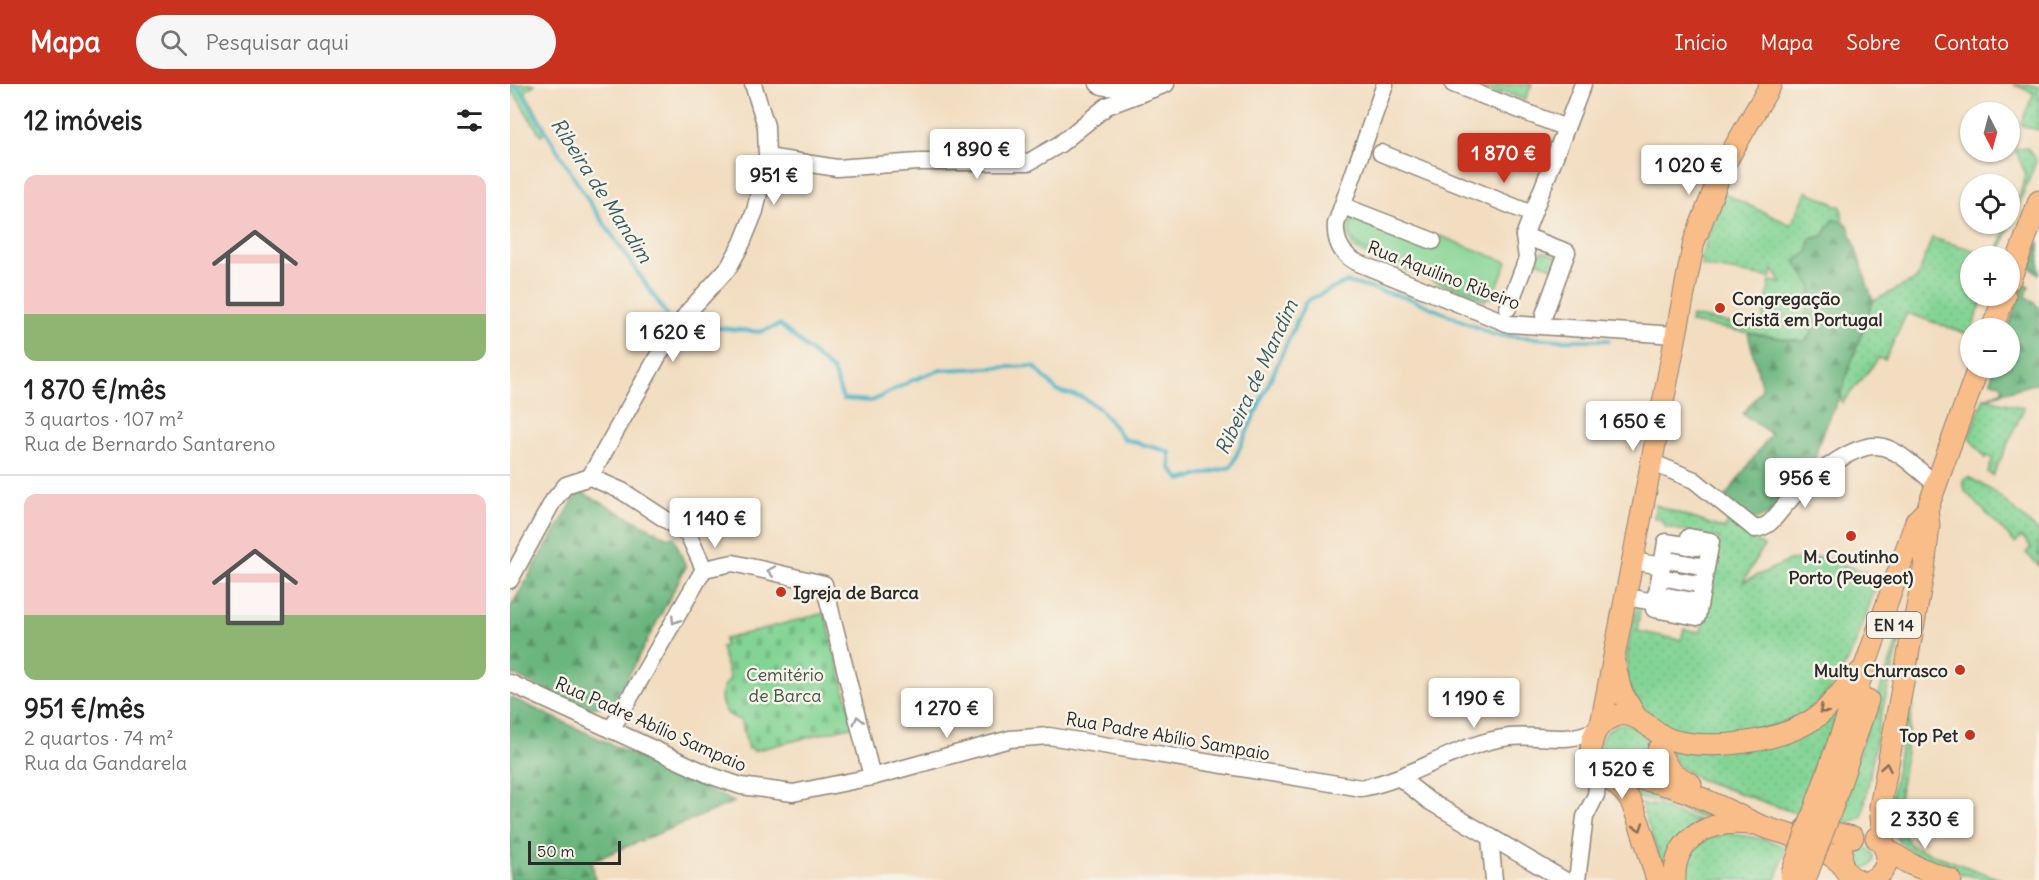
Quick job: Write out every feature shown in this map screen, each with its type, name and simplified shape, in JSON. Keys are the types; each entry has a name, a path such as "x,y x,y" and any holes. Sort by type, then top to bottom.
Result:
{"main road":[{"path":"1657,880 1631,802 1601,769 1591,750 1606,708 1608,680 1614,662 1691,257 1705,208 1728,157 1771,84"},
{"path":"2020,253 2039,201"},
{"name":"EN 14","path":"1796,879 1928,518 1936,484 1974,378"},
{"path":"1601,769 1635,779 1672,786 1740,814 1759,825 1811,843 1847,873 1874,880 1887,863 1880,807 1924,569 1928,518"},
{"name":"EN 14","path":"1825,802 1864,669 1916,521 1928,518"},
{"path":"1614,662 1621,691 1644,723 1671,772 1698,788 1814,830 1853,837 1870,836 1910,864 1951,880"},
{"path":"1599,727 1617,715 1644,723 1673,740 1733,743 1769,738 1804,724 1823,712 1846,683 1864,669"},
{"path":"1635,779 1653,765 1658,750"},
{"path":"1675,880 1677,861 1683,846 1695,833 1726,824 1759,825"},
{"path":"1842,870 1843,848 1853,837"}],"street":[{"path":"590,477 658,356 688,312 729,267 742,243 755,211 767,157 766,126 753,84"},
{"path":"1098,84 1104,88 1126,86 1145,90"},
{"path":"767,157 837,168 918,162 1029,162 1060,144 1107,106 1166,84"},
{"name":"Rua Aquilino Ribeiro","path":"1385,84 1336,224 1336,239 1341,250 1350,259 1509,324 1675,335"},
{"path":"1453,84 1566,128"},
{"path":"1527,260 1524,236 1583,84"},
{"path":"1381,153 1532,214"},
{"path":"1342,206 1433,241"},
{"path":"1524,236 1567,252 1544,315"},
{"path":"1508,308 1527,260 1545,243"},
{"path":"1651,462 1686,475 1755,529 1769,525 1815,474 1869,446 1882,447 1893,452 1936,484"},
{"path":"510,580 553,501 566,485 590,477 622,491 688,534 704,569"},
{"path":"1689,537 1711,541 1697,617 1654,609 1660,575 1666,542 1688,546 1689,537"},
{"path":"1633,561 1660,575 1704,576"},
{"path":"611,730 704,569 733,563 824,584 872,777"},
{"path":"1626,597 1660,575 1704,576"},
{"name":"Rua Padre Abílio Sampaio","path":"510,683 712,776 750,788 793,793 872,777 1010,739 1049,736 1347,788 1360,788 1400,778 1489,742 1530,737 1559,740"},
{"path":"1559,740 1576,738 1599,727"},
{"path":"1559,740 1601,769 1596,795 1585,817 1577,880"},
{"path":"1400,778 1429,801 1564,880"},
{"path":"1490,838 1494,880"}],"green space":[{"path":"510,84 535,84 525,92 546,128 541,136 514,93 510,93"},
{"path":"1478,84 1532,84 1525,100 1502,91 1500,95 1477,87"},
{"path":"2012,84 2029,84 2039,87 2039,130 2023,126 2021,123 2034,93"},
{"path":"2027,148 2035,157 2036,162 2020,202 2020,193 2026,175 2020,161 2020,149"},
{"path":"1807,191 1841,207 1843,221 1833,220 1823,236 1810,239 1812,288 1805,320 1813,332 1805,342 1690,323 1691,316 1761,329 1770,281 1782,283 1773,270 1771,278 1702,266 1703,261 1700,260 1723,193 1791,225"},
{"path":"1350,215 1354,217 1350,234 1358,246 1487,297 1485,301 1355,250 1346,234"},
{"path":"1354,217 1435,248 1440,236 1507,262 1492,299 1361,248 1354,242 1351,234"},
{"path":"1833,220 1843,221 1848,225 1873,301 1839,398 1820,439 1813,467 1773,513 1754,520 1725,497 1771,434 1743,414 1762,389 1748,333 1804,342 1813,332 1805,320 1812,288 1795,261 1808,252 1810,239 1823,236"},
{"path":"2004,234 2007,234 2002,246 1999,246"},
{"path":"1932,238 1960,246 1960,306 1980,306 1976,318 1960,318 1960,332 1907,313 1885,360 1879,358 1842,403 1841,394 1847,368 1873,301 1917,279"},
{"path":"2039,241 2039,274 2030,268"},
{"path":"1543,251 1558,257 1554,268 1533,260"},
{"path":"2024,283 2029,286 2026,296 2039,307 2039,382 1986,398 2003,390 2001,384 1991,382 1992,378 2020,378 2020,318 2012,318 2016,306 2020,306 2020,294"},
{"path":"1984,398 2024,408 1993,476 1988,473 1993,458 1986,456 1985,458 1969,437"},
{"path":"1969,477 1996,493 2039,532 2039,566 2026,553 2031,547 2022,537 2015,543 1965,491 1963,480"},
{"path":"579,491 666,537 674,537 686,567 613,705 583,709 510,673 510,608"},
{"path":"1656,505 1724,529 1731,516 1754,541 1764,546 1743,582 1791,560 1821,557 1879,577 1849,659 1830,689 1819,701 1790,719 1772,726 1735,733 1698,734 1681,732 1668,727 1636,699 1628,684 1627,661 1637,605 1641,605 1637,631 1681,640 1684,629 1701,632 1719,538 1665,527 1661,518 1654,518"},
{"path":"1931,577 1897,814 1901,830 1911,846 2002,880 1962,874 1919,857 1899,841 1892,826 1889,810"},
{"name":"Cemitério de Barca","path":"825,613 854,726 753,751 752,748 748,749 741,720 728,714 722,703 722,691 730,679 721,647 725,646 724,639"},
{"path":"1907,613 1880,719 1863,813 1861,818 1837,826 1845,802 1842,801"},
{"path":"510,697 734,802 592,861 595,880 510,880"},
{"path":"1842,703 1820,764 1815,763 1798,814 1699,779 1678,766 1669,750 1706,749"},
{"path":"1619,724 1629,724 1644,734 1648,748 1647,757 1638,768 1629,772 1619,772 1604,762 1600,753 1600,743 1610,728"},
{"path":"1644,787 1720,814 1706,819 1655,801 1636,798 1630,789"},
{"path":"1641,804 1658,806 1699,822 1667,880"},
{"path":"1727,833 1764,839 1786,847 1776,880 1681,880 1695,843"},
{"path":"1860,848 1868,848 1874,854 1874,862 1868,868 1860,868 1854,862 1854,854"}],"waterway":[{"name":"Ribeira de Mandim","path":"510,87 519,88 588,200 667,315"},
{"path":"693,325 759,332 780,325 833,371 843,399 872,401 913,380 940,370 1034,366 1057,391 1082,397 1100,409 1124,439 1170,452 1170,467 1180,480 1231,467 1306,301 1347,282 1411,299 1495,335 1560,340 1609,340"}],"place":[{"name":"Congregação Cristã em Portugal","path":"1720,308"},
{"name":"M. Coutinho Porto (Peugeot)","path":"1851,536"},
{"name":"Igreja de Barca","path":"781,592"},
{"name":"Multy Churrasco","path":"1960,670"},
{"name":"Top Pet","path":"1970,735"}]}
